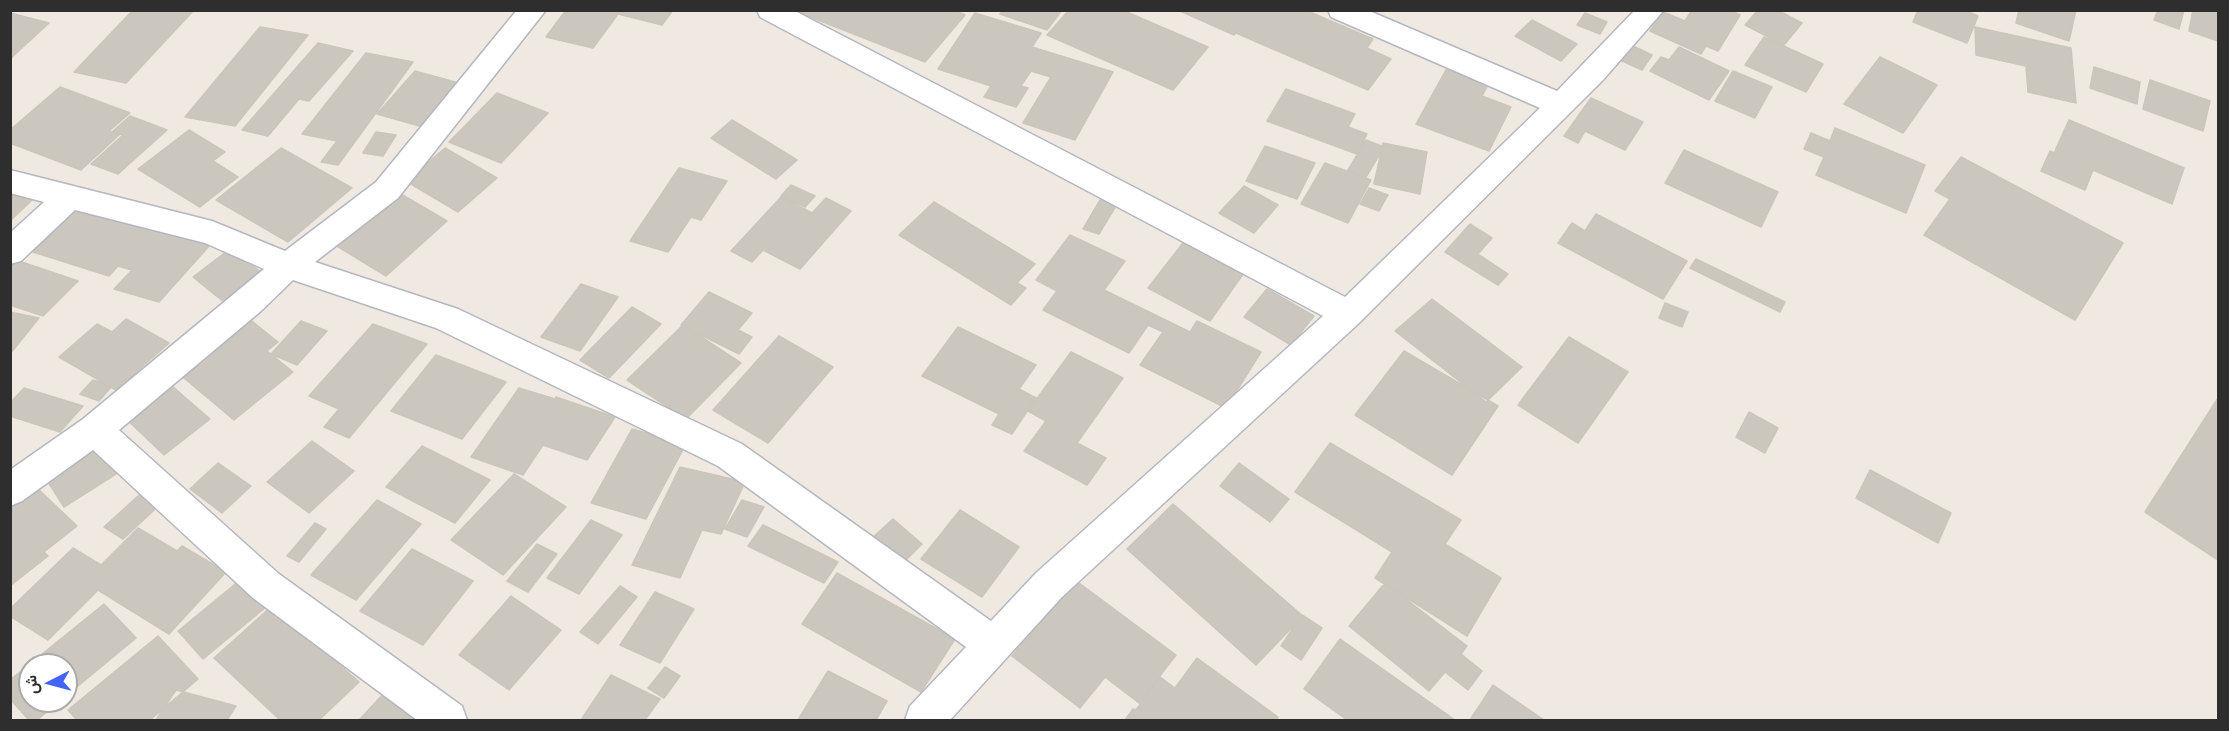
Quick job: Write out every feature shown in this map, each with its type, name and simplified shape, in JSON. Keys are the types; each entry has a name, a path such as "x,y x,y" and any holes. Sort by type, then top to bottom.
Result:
{"street":[{"path":"10,490 95,430 250,302 288,266 387,190 533,10"},
{"path":"770,10 1348,314"},
{"path":"1341,10 1561,105"},
{"path":"924,720 1049,585 1348,314 1561,105 1651,10"},
{"path":"10,181 68,198 212,233 288,266 447,318 730,455 994,645"},
{"path":"10,252 68,198"},
{"path":"95,430 266,586 448,720"}],"building":[{"path":"133,10 194,10 126,83 74,72"},
{"path":"566,10 673,10 662,25 618,14 593,48 546,37"},
{"path":"954,10 965,15 925,62 795,11"},
{"path":"1003,10 1062,10 1047,30 1000,14"},
{"path":"1069,10 1122,10 1208,47 1173,90 1047,35"},
{"path":"1178,10 1305,10 1373,39 1367,48 1391,59 1368,90"},
{"path":"1692,10 1730,10 1740,15 1718,51 1706,46 1701,54 1650,31 1663,12 1685,21"},
{"path":"1758,10 1777,10 1802,23 1784,45 1745,25"},
{"path":"1918,10 1964,10 1978,16 1967,43 1913,22"},
{"path":"2019,10 2076,10 2069,41 2016,23"},
{"path":"2158,10 2184,10 2179,29 2154,20"},
{"path":"2193,10 2218,10 2218,41 2189,31"},
{"path":"10,13 49,23 11,58 10,58"},
{"path":"975,13 1041,33 1032,47 1113,72 1075,140 1023,123 1051,77 1031,71 1021,86 1028,88 1016,107 984,97 991,86 938,69"},
{"path":"1585,13 1607,22 1600,34 1577,25"},
{"path":"1532,20 1577,44 1561,61 1515,36"},
{"path":"260,27 308,35 235,126 185,117"},
{"path":"1975,27 2071,48 2076,103 2028,92 2026,66 1976,55"},
{"path":"1764,37 1823,64 1806,92 1745,65"},
{"path":"318,43 353,51 309,101 299,99 268,136 242,130"},
{"path":"1631,45 1652,55 1642,70 1620,60"},
{"path":"1679,47 1729,71 1709,100 1650,71 1661,57 1669,60"},
{"path":"366,53 413,62 338,165 321,162 337,141 302,134"},
{"path":"1880,57 1937,85 1903,133 1844,104"},
{"path":"2094,67 2140,82 2137,104 2090,88"},
{"path":"1447,68 1489,83 1482,96 1511,107 1489,151 1416,124"},
{"path":"415,71 466,85 430,129 377,114"},
{"path":"1733,71 1772,87 1755,118 1715,101"},
{"path":"2150,80 2210,101 2203,131 2143,109"},
{"path":"60,87 130,113 109,131 119,135 81,170 10,143 10,130"},
{"path":"1286,89 1355,114 1348,127 1367,134 1357,154 1267,121"},
{"path":"497,93 548,113 501,163 449,142"},
{"path":"1591,98 1643,122 1625,150 1585,131 1578,143 1564,136"},
{"path":"130,116 167,130 118,174 91,164 123,135 112,132"},
{"path":"732,120 797,160 776,179 711,138"},
{"path":"2069,120 2184,168 2172,204 2093,170 2085,190 2041,171 2050,151 2054,153"},
{"path":"1835,128 1925,165 1906,213 1816,175 1824,157 1804,149 1811,133 1830,141"},
{"path":"189,130 225,152 213,161 238,177 200,207 138,169"},
{"path":"376,132 396,135 383,156 363,153"},
{"path":"1366,140 1384,147 1366,177 1348,170"},
{"path":"1383,143 1427,152 1420,194 1374,184"},
{"path":"1265,146 1315,163 1297,199 1246,181"},
{"path":"281,148 352,188 288,242 216,200"},
{"path":"445,148 497,178 458,212 406,181"},
{"path":"1684,150 1778,192 1761,227 1665,183"},
{"path":"1961,157 2123,243 2075,320 1924,235 1950,199 1935,191"},
{"path":"1325,163 1371,180 1348,223 1301,204"},
{"path":"679,168 727,181 701,220 691,217 668,252 630,241"},
{"path":"791,185 815,196 805,207 781,196"},
{"path":"1244,186 1278,205 1254,233 1219,213"},
{"path":"1369,188 1388,195 1379,211 1360,204"},
{"path":"394,190 447,221 386,276 332,243"},
{"path":"10,194 32,200 10,221"},
{"path":"1103,195 1119,201 1099,234 1083,229"},
{"path":"781,197 812,213 826,198 851,211 800,269 763,250 752,262 731,251"},
{"path":"934,202 1035,264 1017,283 1026,288 1011,305 899,235"},
{"path":"79,206 210,245 159,302 114,289 132,270 118,266 109,276 33,252"},
{"path":"1596,214 1687,261 1663,299 1558,243 1572,223 1585,231"},
{"path":"1470,224 1492,238 1478,254 1508,274 1498,285 1445,252"},
{"path":"1070,235 1125,261 1104,290 1190,332 1197,321 1261,352 1226,408 1140,365 1163,332 1148,325 1129,353 1043,310 1057,291 1036,280"},
{"path":"1186,239 1246,270 1210,321 1148,288"},
{"path":"231,248 263,274 225,303 193,277"},
{"path":"1696,259 1785,302 1780,312 1690,268"},
{"path":"16,260 78,281 43,316 10,305 10,265"},
{"path":"581,284 618,297 580,351 541,337"},
{"path":"1267,289 1314,316 1291,345 1244,317"},
{"path":"709,292 752,313 738,330 752,337 739,354 681,325"},
{"path":"1432,299 1522,367 1486,402 1395,331"},
{"path":"1665,303 1688,312 1682,327 1659,318"},
{"path":"632,307 661,324 609,378 580,360"},
{"path":"10,312 39,318 10,354"},
{"path":"248,318 278,342 267,351 293,372 234,420 178,373"},
{"path":"126,319 169,343 116,390 59,357 97,324 112,332"},
{"path":"301,321 327,331 297,365 271,354"},
{"path":"373,324 427,344 349,438 324,427 339,409 309,396"},
{"path":"683,325 741,363 686,419 627,380"},
{"path":"958,327 1036,365 1019,389 1036,398 1012,434 992,425 999,414 922,376"},
{"path":"779,336 833,367 768,443 713,410"},
{"path":"1569,337 1628,372 1578,443 1518,405"},
{"path":"1404,351 1498,406 1452,475 1355,415"},
{"path":"1071,352 1123,378 1077,443 1106,458 1087,485 1024,451 1046,421 1028,411"},
{"path":"436,355 506,382 462,439 391,411"},
{"path":"93,380 112,386 99,401 80,394"},
{"path":"165,380 210,419 164,455 120,413"},
{"path":"24,388 83,406 60,432 10,416 10,403"},
{"path":"519,388 555,399 556,397 615,417 587,460 543,445 523,475 471,457"},
{"path":"2218,398 2218,560 2145,512"},
{"path":"1749,412 1778,428 1765,453 1736,437"},
{"path":"632,429 686,444 646,519 591,503"},
{"path":"312,441 354,471 309,513 267,482"},
{"path":"94,442 116,474 64,507 43,474"},
{"path":"1330,443 1461,520 1445,544 1501,578 1467,636 1375,578 1392,552 1295,492"},
{"path":"422,446 490,480 455,523 386,487"},
{"path":"218,463 251,486 222,513 190,489"},
{"path":"1239,463 1289,499 1270,522 1220,486"},
{"path":"680,467 745,482 721,534 702,530 680,578 632,565"},
{"path":"1870,470 1951,513 1938,543 1856,498"},
{"path":"514,474 566,507 503,575 451,540"},
{"path":"149,486 166,499 123,539 104,527"},
{"path":"36,487 77,526 44,552 48,556 10,586 10,507"},
{"path":"377,500 421,524 356,600 311,575"},
{"path":"742,500 764,507 747,537 725,529"},
{"path":"1173,504 1303,616 1256,665 1127,549"},
{"path":"960,510 1019,547 982,597 921,559"},
{"path":"893,519 922,544 902,564 872,538"},
{"path":"591,520 622,535 579,594 547,578"},
{"path":"315,523 326,529 299,562 287,556"},
{"path":"763,525 838,562 824,583 748,546"},
{"path":"138,528 177,551 182,546 226,572 169,634 98,590 48,640 10,616 10,609 73,548 101,565"},
{"path":"537,544 557,554 528,592 507,581"},
{"path":"412,549 473,581 423,645 360,611"},
{"path":"837,573 955,639 921,692 802,624"},
{"path":"245,576 271,603 203,659 178,631"},
{"path":"1075,580 1176,655 1139,703 1105,677 1080,708 1012,656"},
{"path":"1385,583 1467,646 1461,654 1482,671 1468,690 1445,672 1429,691 1349,626"},
{"path":"620,586 637,597 598,644 580,632"},
{"path":"655,592 694,609 660,663 620,645"},
{"path":"511,596 561,630 509,690 459,655"},
{"path":"104,604 136,638 78,686 78,653 43,653"},
{"path":"273,605 359,682 319,720 280,720 214,658"},
{"path":"1302,615 1322,628 1301,660 1281,646"},
{"path":"158,636 198,679 150,720 77,720 71,713 78,713 78,702"},
{"path":"1340,639 1455,720 1347,720 1304,689"},
{"path":"1197,658 1278,717 1276,720 1125,720 1133,709 1136,710 1160,677 1175,688"},
{"path":"665,667 680,676 664,698 648,688"},
{"path":"828,671 887,701 876,720 798,720"},
{"path":"18,674 18,708 10,699 10,680"},
{"path":"611,675 660,699 645,720 581,720"},
{"path":"1493,685 1544,720 1470,720"},
{"path":"176,690 236,706 227,720 156,720"},
{"path":"387,690 431,720 359,720"},
{"path":"23,713 45,713 37,720 29,720"}]}
